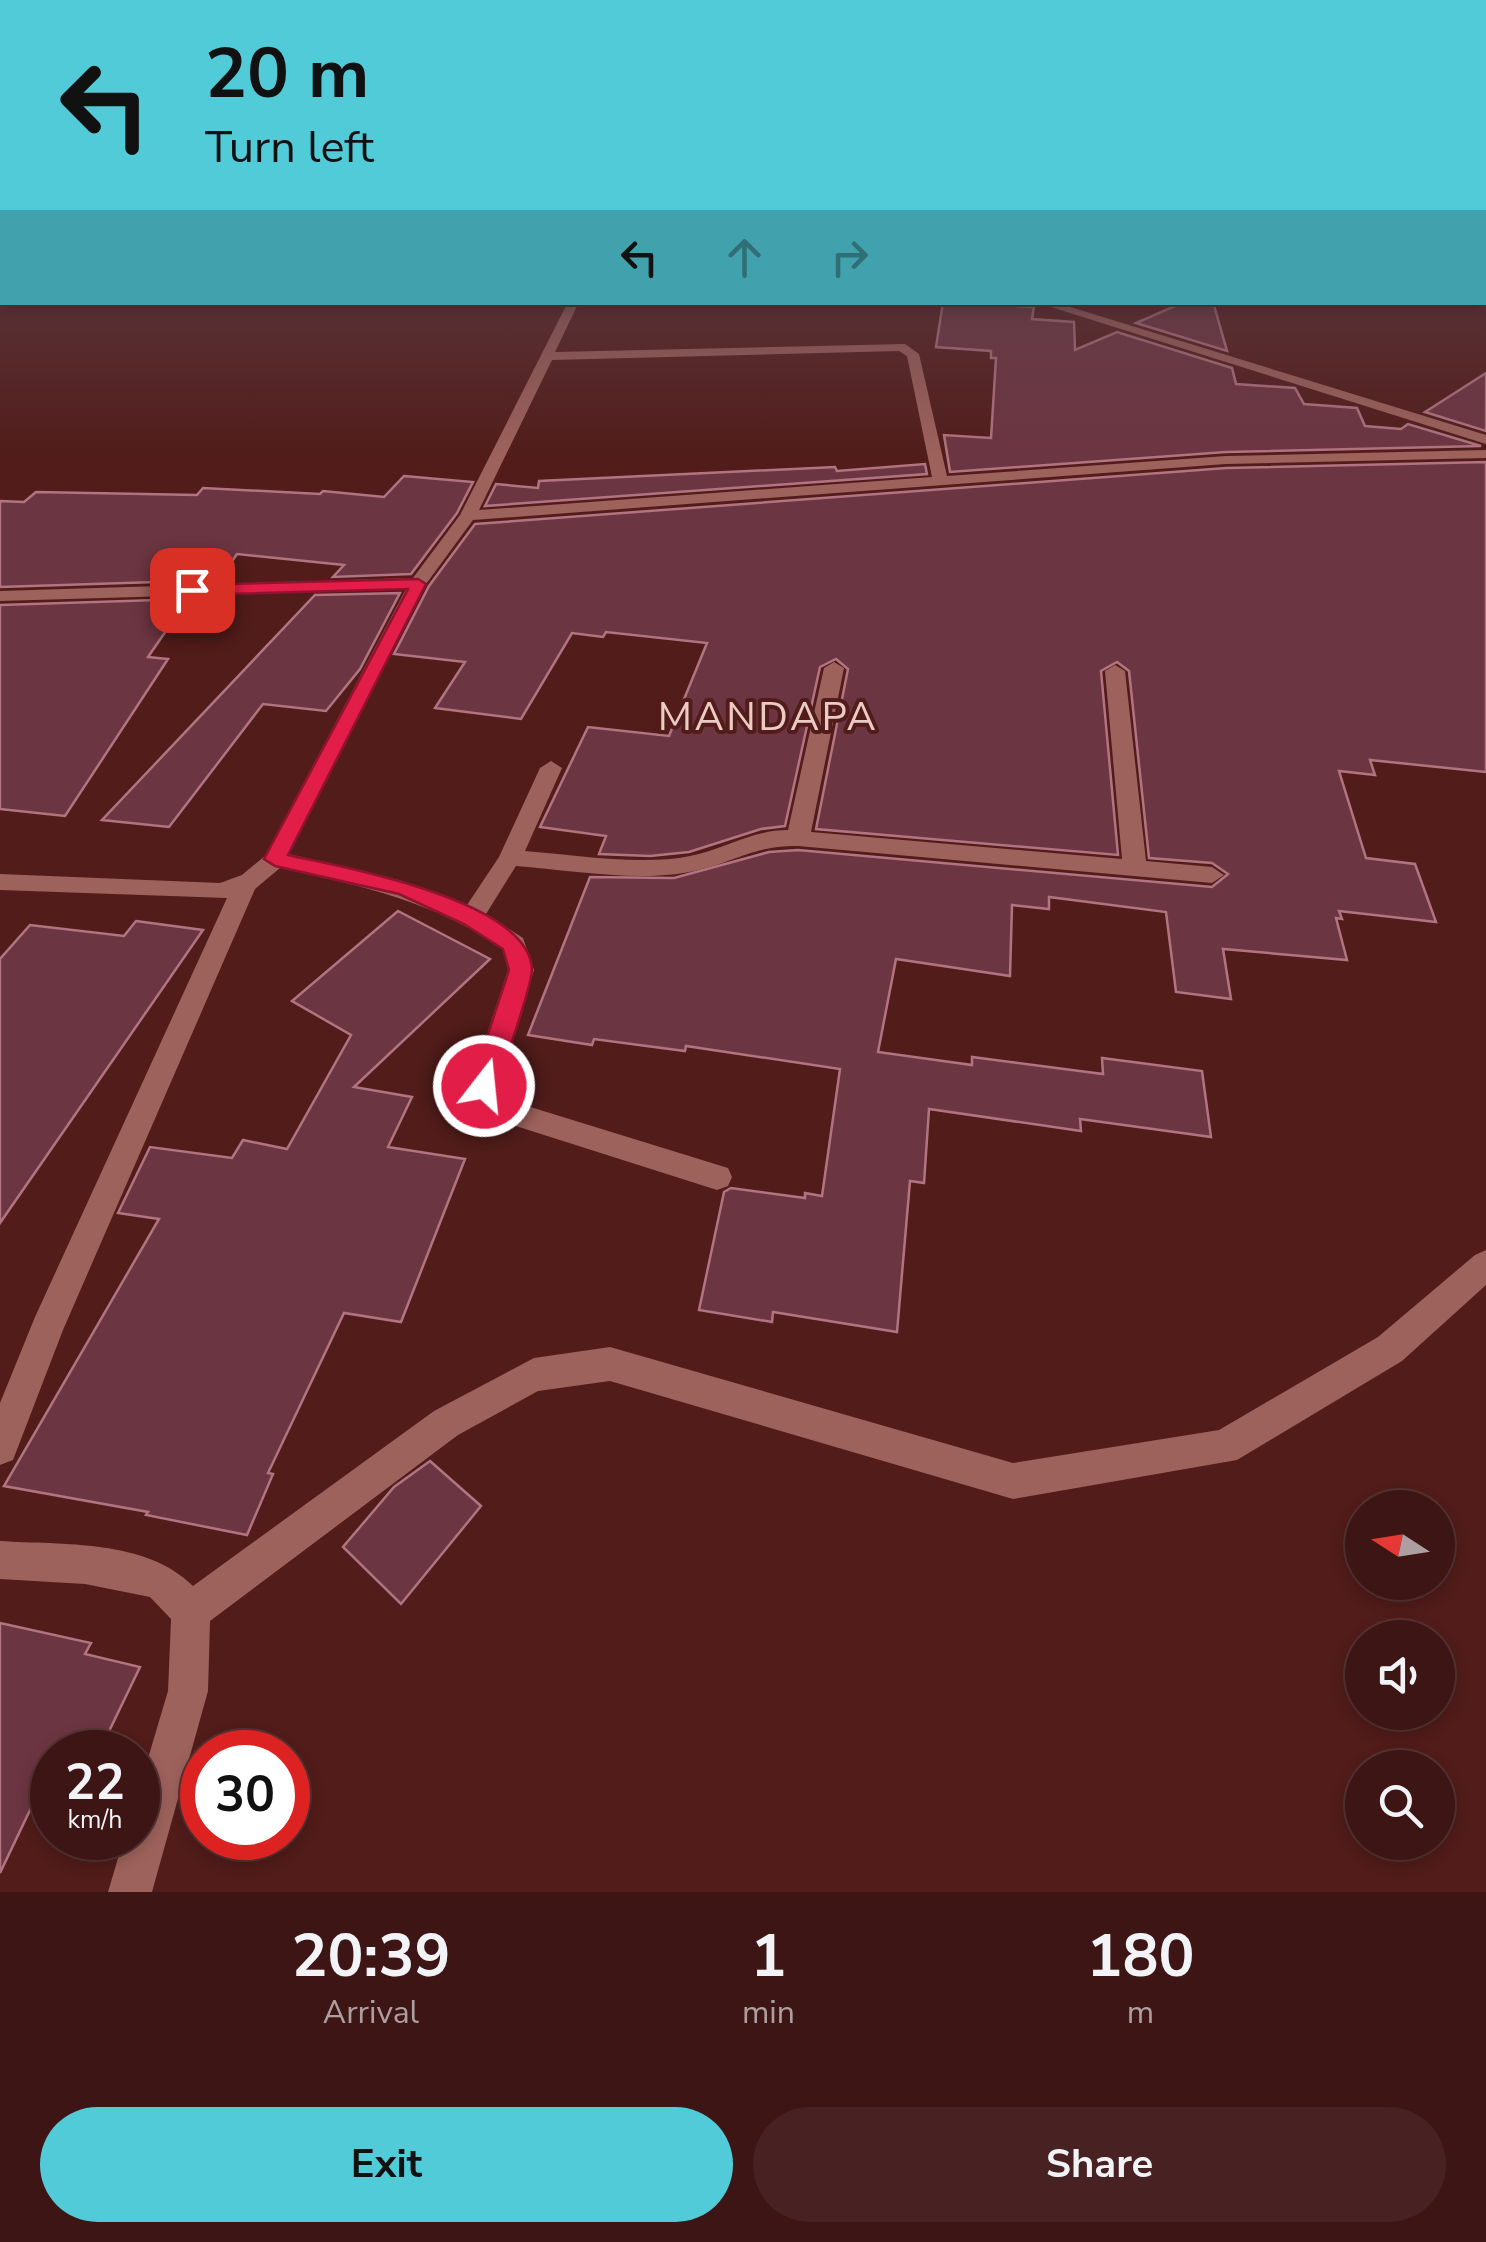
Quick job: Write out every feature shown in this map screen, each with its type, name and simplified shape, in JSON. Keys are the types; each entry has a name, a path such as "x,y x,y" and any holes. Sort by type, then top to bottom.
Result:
{"street":[{"path":"0,1447 47,1328 244,888 275,859 418,584 468,516 572,305"},
{"path":"1050,305 1486,440"},
{"path":"546,356 901,348 913,354 941,483"},
{"path":"468,516 1226,460 1486,454"},
{"path":"0,596 418,584"},
{"path":"798,838 834,668"},
{"path":"1116,672 1135,869"},
{"path":"472,918 510,858 551,768"},
{"path":"510,858 620,866 691,864 763,838 798,838 1212,875"},
{"path":"275,859 404,888 504,937 519,955 520,970 484,1086 501,1110 716,1177"},
{"path":"0,882 186,892 244,888"},
{"path":"191,1611 446,1423 534,1376 610,1364 1012,1481 1224,1447 1390,1350 1486,1265"},
{"path":"0,1560 85,1565 160,1580 191,1611 188,1690 130,1892"}],"building":[{"path":"943,305 1034,307 1032,319 1074,322 1075,350 1117,332 1232,368 1236,384 1295,388 1304,404 1357,408 1365,426 1401,429 1408,424 1481,446 1226,452 950,472 944,435 991,438 996,358 991,358 991,351 936,347"},
{"path":"1177,305 1214,305 1227,351 1136,323"},
{"path":"1486,373 1486,431 1425,412"},
{"path":"1486,462 1486,772 1370,760 1375,775 1339,771 1366,858 1415,864 1436,922 1339,911 1342,919 1336,918 1347,960 1223,949 1231,999 1176,992 1166,912 1049,897 1049,909 1012,905 1010,976 896,959 878,1052 972,1065 972,1057 1103,1074 1102,1058 1202,1071 1211,1137 1080,1119 1081,1131 929,1109 924,1183 910,1181 897,1332 773,1312 772,1322 699,1310 724,1192 731,1188 805,1198 805,1193 822,1196 840,1069 686,1046 685,1051 594,1039 592,1045 528,1035 590,877 674,878 769,852 798,850 1212,887 1228,874 1212,863 1149,858 1129,671 1117,662 1101,671 1118,855 816,829 848,669 836,659 820,667 785,826 761,829 689,852 650,856 599,854 606,836 540,827 588,727 669,736 707,643 606,632 603,637 572,633 521,719 435,708 465,662 394,654 429,586 475,524 1226,468"},
{"path":"925,464 927,474 485,506 496,484 538,488 539,481 835,467 837,471"},
{"path":"404,476 473,482 457,513 411,574 333,577 344,565 237,554 219,580 0,587 0,501 24,502 36,492 197,495 203,488 384,497"},
{"path":"400,593 360,669 326,711 263,704 169,827 102,820 315,595"},
{"path":"188,599 148,657 168,659 65,816 0,809 0,605"},
{"path":"398,911 490,959 354,1087 412,1097 388,1147 465,1159 401,1322 344,1313 268,1473 273,1474 247,1535 4,1486 159,1219 118,1213 150,1147 232,1158 243,1140 287,1149 351,1035 292,1001"},
{"path":"136,921 203,930 0,1223 0,959 30,925 124,936"},
{"path":"430,1461 481,1506 401,1604 343,1547 394,1487"},
{"path":"0,1623 91,1643 85,1654 140,1667 110,1730 30,1730 30,1810 0,1873"}],"district":[{"name":"MANDAPA","path":"768,717"}],"route":[{"path":"192,590 418,584 275,859 404,888 472,918 514,944 520,970 484,1086"}]}
